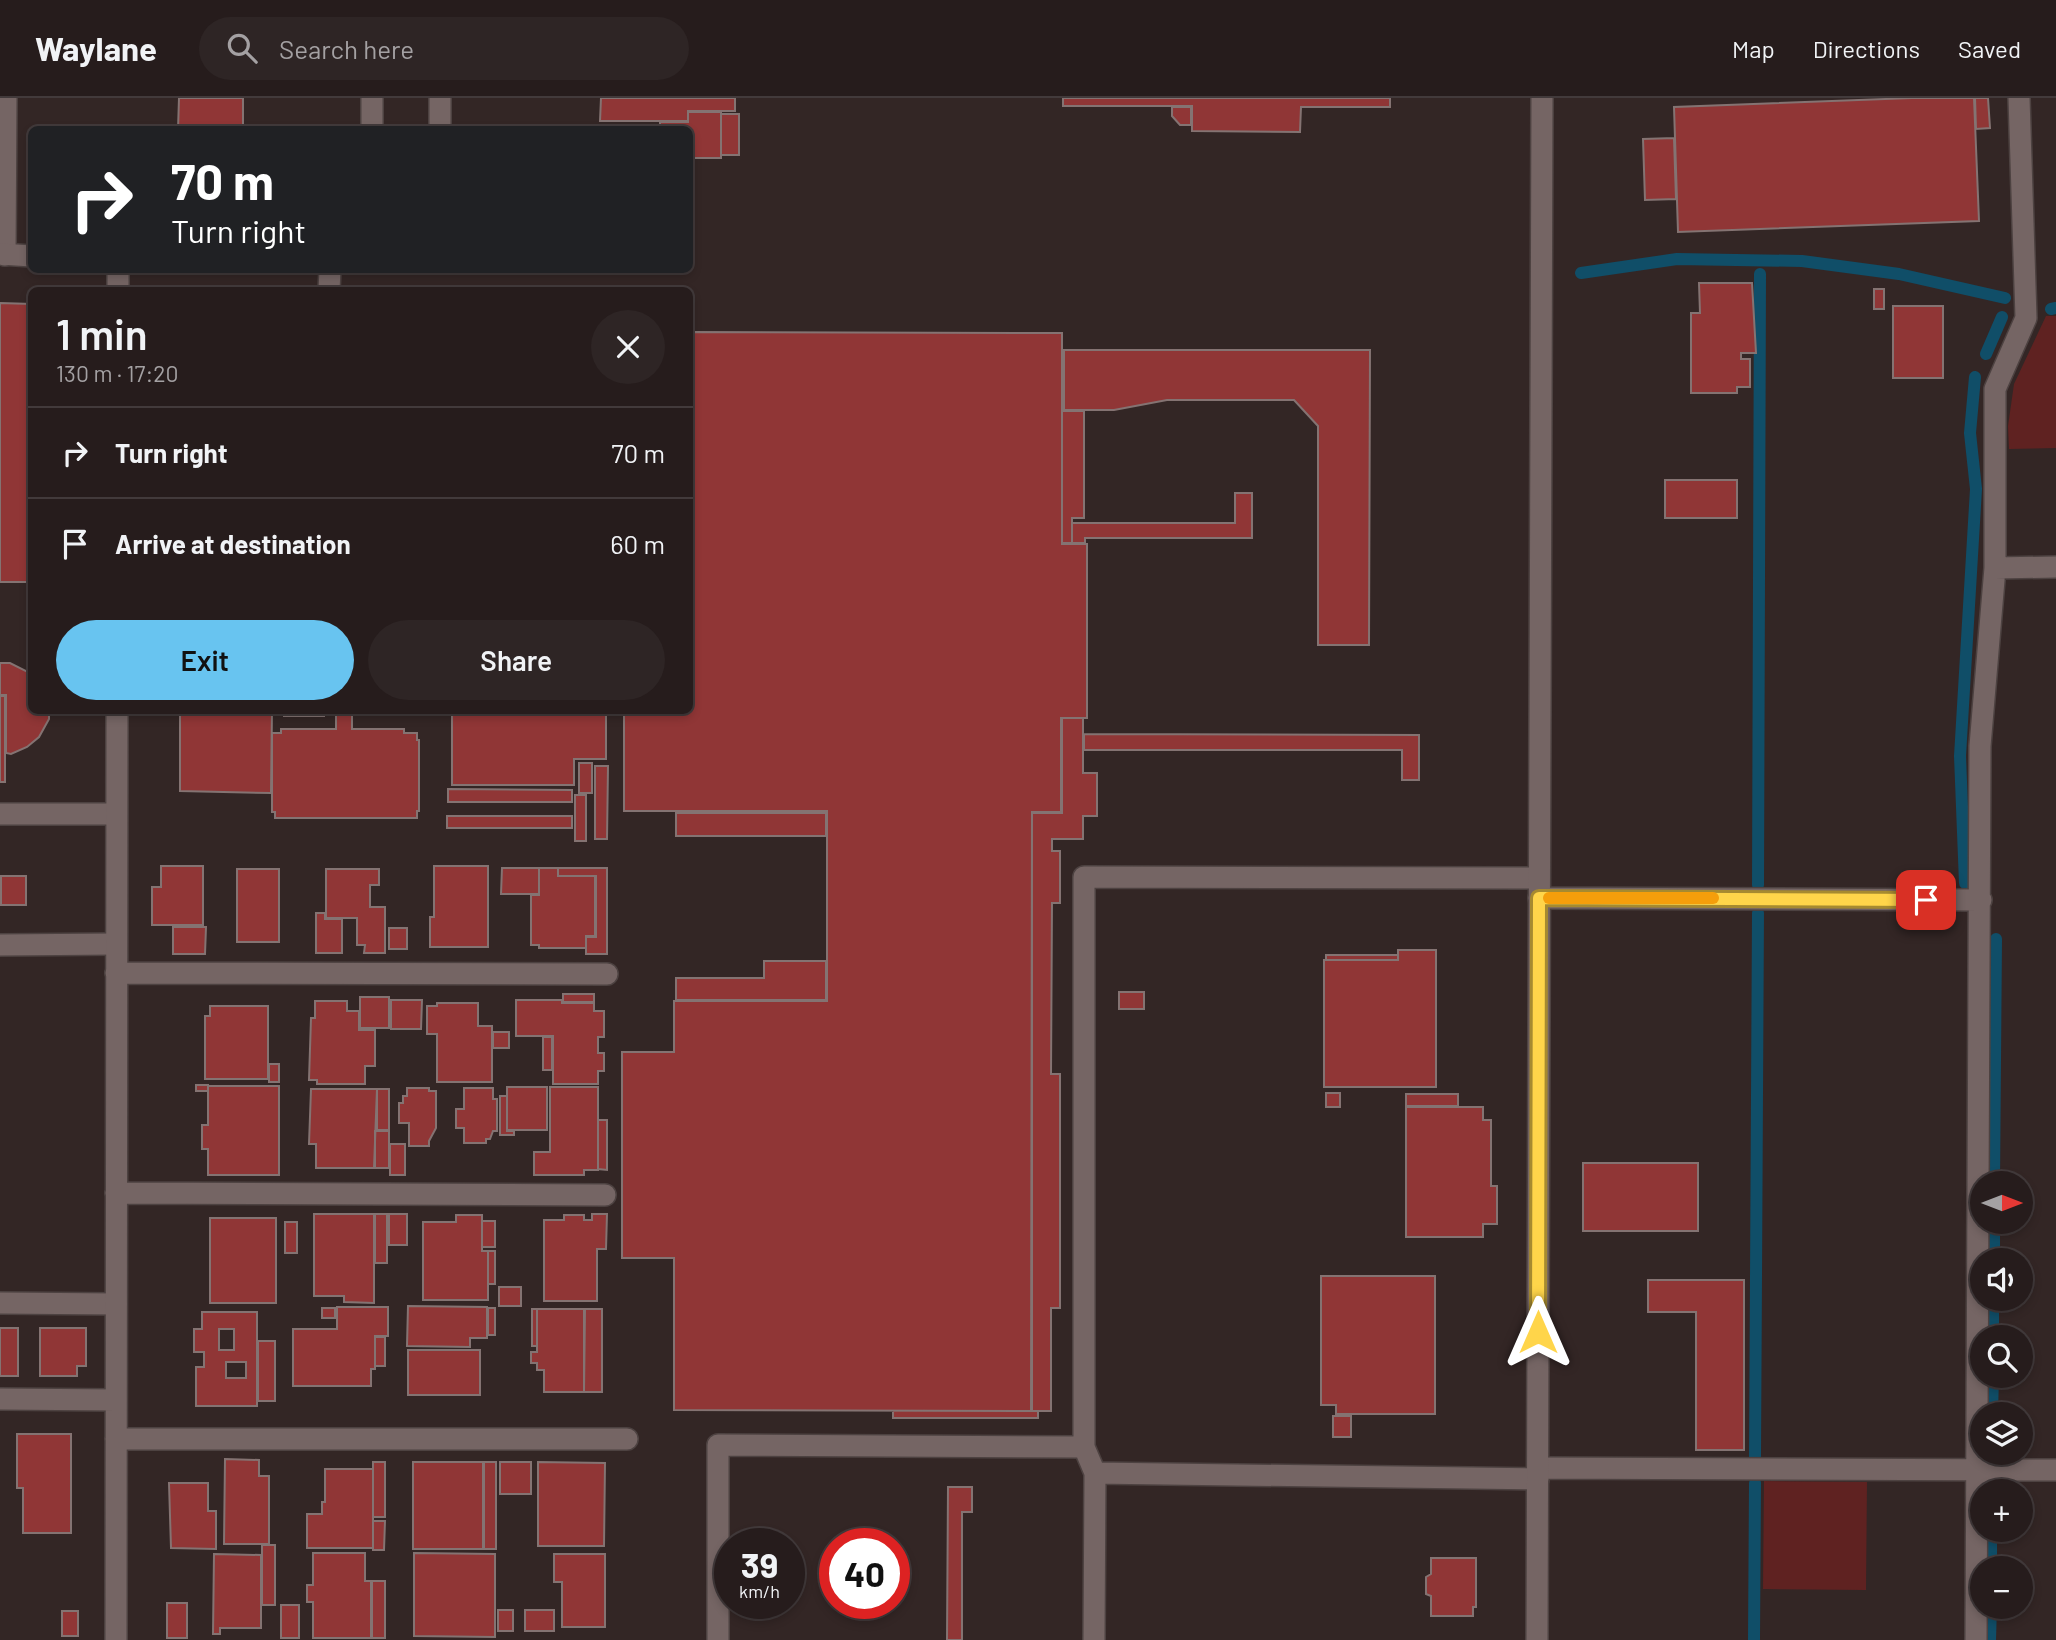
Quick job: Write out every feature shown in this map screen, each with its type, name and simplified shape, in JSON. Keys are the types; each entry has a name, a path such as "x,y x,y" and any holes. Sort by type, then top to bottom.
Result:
{"street":[{"path":"6,98 3,255 28,256"},
{"path":"372,98 372,126"},
{"path":"440,98 440,126"},
{"path":"1537,1640 1542,98"},
{"path":"1976,1640 1980,746 1995,568 1995,389 2026,318 2019,98"},
{"path":"1995,568 2056,567"},
{"path":"116,1640 117,714"},
{"path":"0,814 116,814"},
{"path":"1094,1640 1095,1473 1084,1447 1084,877 1981,900"},
{"path":"0,945 116,944"},
{"path":"116,973 607,974"},
{"path":"116,1193 605,1195"},
{"path":"0,1303 116,1304"},
{"path":"0,1399 116,1400"},
{"path":"116,1439 627,1439"},
{"path":"718,1640 718,1445 1084,1447"},
{"path":"1095,1473 1538,1474 2056,1470"}],"shaded area":[{"path":"2046,316 2056,316 2056,448 2009,449 2008,426 2014,384"},
{"path":"1764,1481 1867,1482 1866,1590 1763,1589"}],"building":[{"path":"179,98 243,98 243,126 178,126"},
{"path":"601,98 735,98 735,111 688,111 688,121 600,121"},
{"path":"1063,98 1390,98 1390,107 1301,107 1300,132 1192,131 1192,106 1063,106"},
{"path":"1974,98 1979,221 1678,232 1674,107"},
{"path":"1975,98 1988,98 1990,128 1976,129"},
{"path":"1172,107 1191,107 1191,125 1180,125 1172,116"},
{"path":"688,112 721,112 721,158 693,158 693,126 660,126 660,122 688,122"},
{"path":"721,114 739,114 739,155 721,155"},
{"path":"1674,138 1676,199 1645,200 1643,139"},
{"path":"1699,283 1752,283 1756,353 1741,353 1741,359 1750,359 1750,387 1737,387 1737,393 1691,393 1691,313 1700,313"},
{"path":"1874,289 1884,289 1884,309 1874,309"},
{"path":"0,303 28,304 28,582 0,582"},
{"path":"1893,306 1943,306 1943,378 1893,378"},
{"path":"693,332 1062,333 1062,544 1087,544 1087,718 1061,718 1061,812 1032,812 1031,1411 674,1410 674,1258 622,1258 622,1052 674,1052 674,1001 827,1001 827,811 624,811 624,714 693,714"},
{"path":"1064,350 1370,350 1369,645 1318,645 1318,426 1294,400 1167,400 1114,410 1064,410"},
{"path":"1062,411 1084,411 1084,518 1072,518 1072,543 1062,543"},
{"path":"1665,480 1737,480 1737,518 1665,518"},
{"path":"1235,493 1252,493 1252,538 1085,538 1085,543 1072,543 1072,523 1235,523"},
{"path":"0,663 10,663 28,672 28,714 49,714 39,737 27,747 11,754 6,753 6,695 0,695"},
{"path":"0,696 5,696 5,782 0,782"},
{"path":"180,714 272,714 271,793 180,791"},
{"path":"284,714 324,714 324,716"},
{"path":"336,714 352,714 352,729 404,729 404,733 417,733 417,818 275,818 275,812 272,812 272,733 281,733 281,729 336,729"},
{"path":"452,714 606,714 606,759 574,759 574,785 452,785"},
{"path":"1062,718 1083,718 1083,773 1097,773 1097,816 1083,816 1083,839 1052,839 1052,851 1060,851 1060,903 1052,903 1051,1074 1060,1074 1060,1308 1051,1308 1051,1411 1032,1411 1032,813 1062,813"},
{"path":"1084,734 1419,735 1419,780 1402,780 1402,750 1084,750"},
{"path":"579,763 592,763 592,793 579,793"},
{"path":"595,766 608,766 607,839 595,839"},
{"path":"448,789 572,790 572,802 448,802"},
{"path":"575,795 586,795 586,841 575,841"},
{"path":"676,813 826,813 826,836 676,836"},
{"path":"447,816 572,816 572,828 447,828"},
{"path":"161,866 203,866 203,925 152,925 152,887 161,887"},
{"path":"434,866 488,866 488,947 430,947 430,917 434,917"},
{"path":"502,868 539,868 539,894 501,894"},
{"path":"539,868 558,868 558,876 595,876 595,936 586,936 586,948 539,948 539,945 531,945 531,895 539,895"},
{"path":"558,868 607,868 607,954 586,954 586,937 596,937 596,876 558,876"},
{"path":"237,869 279,869 279,942 237,942"},
{"path":"326,869 379,869 379,885 370,885 370,907 385,907 385,953 364,953 365,945 357,945 357,918 326,918"},
{"path":"1,876 26,876 26,905 1,905"},
{"path":"316,913 325,913 325,919 342,919 342,953 316,953"},
{"path":"173,927 206,927 205,954 173,954"},
{"path":"389,928 407,928 407,949 389,949"},
{"path":"1398,950 1436,950 1436,1087 1324,1087 1324,960 1398,960"},
{"path":"1326,955 1398,955 1398,960 1326,960"},
{"path":"764,961 826,961 826,1000 676,1000 676,978 764,978"},
{"path":"1119,992 1144,992 1144,1009 1119,1009"},
{"path":"563,994 594,994 594,1002 563,1002"},
{"path":"360,997 389,997 389,1028 360,1028"},
{"path":"391,1000 422,1000 421,1029 391,1029"},
{"path":"516,1000 594,1003 594,1011 604,1011 604,1037 598,1037 598,1053 604,1053 604,1071 598,1071 598,1084 553,1084 553,1036 516,1036"},
{"path":"315,1001 347,1001 347,1011 359,1011 359,1030 375,1030 375,1066 365,1066 365,1084 317,1084 317,1080 309,1080 311,1018 315,1018"},
{"path":"437,1003 478,1003 478,1026 492,1026 492,1082 437,1082 437,1034 427,1034 427,1006 437,1006"},
{"path":"210,1006 268,1006 268,1079 205,1079 205,1016 210,1016"},
{"path":"493,1032 509,1032 509,1048 493,1048"},
{"path":"543,1037 552,1037 552,1070 543,1070"},
{"path":"269,1064 279,1064 279,1082 269,1082"},
{"path":"196,1085 208,1085 208,1091 196,1091"},
{"path":"208,1086 279,1086 279,1175 208,1175 208,1149 202,1149 202,1125 208,1125"},
{"path":"507,1087 547,1087 547,1130 507,1130"},
{"path":"550,1087 598,1087 598,1170 584,1170 584,1175 534,1175 534,1152 550,1152"},
{"path":"407,1088 429,1088 429,1091 436,1091 436,1128 429,1146 409,1146 409,1123 399,1123 399,1103 403,1103 403,1096 407,1096"},
{"path":"464,1088 493,1088 493,1099 497,1099 497,1131 493,1131 486,1143 464,1143 464,1128 456,1128 456,1109 464,1109"},
{"path":"311,1089 377,1089 374,1168 316,1168 316,1144 309,1144"},
{"path":"377,1089 389,1089 389,1130 377,1130"},
{"path":"1326,1093 1340,1093 1340,1107 1326,1107"},
{"path":"1406,1094 1458,1094 1458,1106 1406,1106"},
{"path":"500,1096 507,1096 507,1131 514,1131 514,1135 500,1135"},
{"path":"1406,1107 1483,1107 1483,1120 1491,1120 1491,1186 1497,1186 1497,1224 1483,1224 1483,1237 1406,1237"},
{"path":"598,1120 607,1120 607,1170 598,1169"},
{"path":"375,1131 389,1131 389,1168 375,1168"},
{"path":"390,1144 405,1144 405,1175 390,1175"},
{"path":"1583,1163 1698,1163 1698,1231 1583,1231"},
{"path":"314,1214 374,1214 374,1303 344,1302 344,1296 314,1296"},
{"path":"375,1214 387,1214 387,1263 375,1263"},
{"path":"389,1214 407,1214 407,1245 389,1245"},
{"path":"592,1214 607,1214 606,1249 597,1249 597,1301 544,1301 544,1220 564,1220 564,1215 584,1215 584,1220 592,1220"},
{"path":"456,1215 482,1215 482,1251 488,1251 488,1300 423,1300 423,1222 456,1222"},
{"path":"210,1218 276,1218 276,1303 210,1303"},
{"path":"482,1221 495,1221 495,1247 482,1247"},
{"path":"285,1222 297,1222 297,1253 285,1253"},
{"path":"488,1251 495,1251 495,1284 488,1284"},
{"path":"1321,1276 1435,1276 1435,1414 1336,1414 1336,1405 1321,1405"},
{"path":"1648,1280 1744,1280 1744,1450 1696,1450 1696,1312 1648,1312"},
{"path":"499,1287 521,1287 521,1306 499,1306"},
{"path":"408,1306 487,1307 487,1338 470,1338 470,1347 407,1346"},
{"path":"337,1307 388,1307 388,1336 375,1336 375,1369 371,1369 371,1386 293,1386 293,1329 337,1329"},
{"path":"322,1308 335,1308 335,1318 322,1318"},
{"path":"488,1308 495,1308 495,1335 488,1335"},
{"path":"532,1309 537,1309 537,1346 532,1346"},
{"path":"537,1309 584,1309 584,1392 544,1392 544,1370 537,1370 537,1363 531,1363 531,1352 537,1352"},
{"path":"585,1309 602,1309 602,1392 584,1392"},
{"path":"202,1312 257,1312 257,1406 196,1406 196,1367 204,1367 204,1352 194,1352 194,1329 202,1329","holes":["219,1329 234,1329 234,1350 219,1350","226,1362 246,1362 246,1378 226,1378"]},
{"path":"0,1328 18,1328 18,1376 0,1376"},
{"path":"40,1328 86,1328 86,1366 77,1366 77,1376 40,1376"},
{"path":"375,1337 385,1337 385,1366 375,1366"},
{"path":"258,1341 275,1341 275,1401 258,1401"},
{"path":"408,1350 480,1350 480,1395 408,1395"},
{"path":"893,1411 1038,1411 1038,1418 893,1418"},
{"path":"1333,1416 1351,1416 1351,1437 1333,1437"},
{"path":"17,1434 71,1434 71,1533 23,1533 23,1488 17,1488"},
{"path":"225,1459 259,1460 259,1476 269,1476 269,1544 224,1544"},
{"path":"373,1462 385,1462 385,1517 373,1517"},
{"path":"413,1462 483,1462 483,1549 413,1549"},
{"path":"484,1462 496,1462 496,1549 484,1549"},
{"path":"500,1462 531,1462 531,1494 500,1494"},
{"path":"538,1462 605,1463 604,1546 538,1546"},
{"path":"325,1469 373,1469 373,1548 307,1548 307,1514 322,1514 322,1502 325,1502"},
{"path":"169,1483 208,1483 208,1511 216,1511 216,1549 171,1548"},
{"path":"948,1487 972,1487 972,1512 962,1512 962,1640 947,1640"},
{"path":"373,1521 385,1521 384,1550 373,1550"},
{"path":"262,1545 275,1545 275,1605 262,1605"},
{"path":"313,1553 365,1553 365,1581 371,1581 371,1638 313,1638 313,1602 307,1602 307,1585 313,1585"},
{"path":"414,1553 495,1554 495,1637 414,1636"},
{"path":"214,1554 261,1555 261,1628 220,1628 220,1634 213,1634"},
{"path":"554,1554 605,1554 605,1627 562,1627 562,1582 554,1582"},
{"path":"1431,1558 1476,1558 1476,1607 1473,1607 1473,1616 1431,1616 1431,1596 1426,1594 1426,1577 1431,1574"},
{"path":"372,1581 385,1581 385,1638 372,1638"},
{"path":"167,1603 187,1603 187,1638 167,1638"},
{"path":"281,1605 299,1605 299,1638 281,1638"},
{"path":"498,1610 513,1610 513,1631 498,1631"},
{"path":"525,1610 554,1610 554,1631 525,1631"},
{"path":"62,1611 78,1611 78,1636 62,1636"}],"waterway":[{"path":"1581,273 1677,259 1802,261 1899,274 2005,298"},
{"path":"1758,885 1760,274"},
{"path":"2051,309 2056,308"},
{"path":"1986,354 2002,317"},
{"path":"1965,883 1960,756 1976,489 1970,433 1975,377"},
{"path":"1755,1458 1758,913"},
{"path":"1994,1171 1996,939"},
{"path":"1994,1234 1994,1248"},
{"path":"1993,1311 1993,1325"},
{"path":"1992,1402 1993,1388"},
{"path":"1754,1640 1755,1483"},
{"path":"1991,1542 1991,1556"},
{"path":"1990,1640 1991,1619"}],"slow traffic":[{"path":"1549,898 1713,898"}],"route":[{"path":"1538,1332 1539,898 1926,900"}]}
